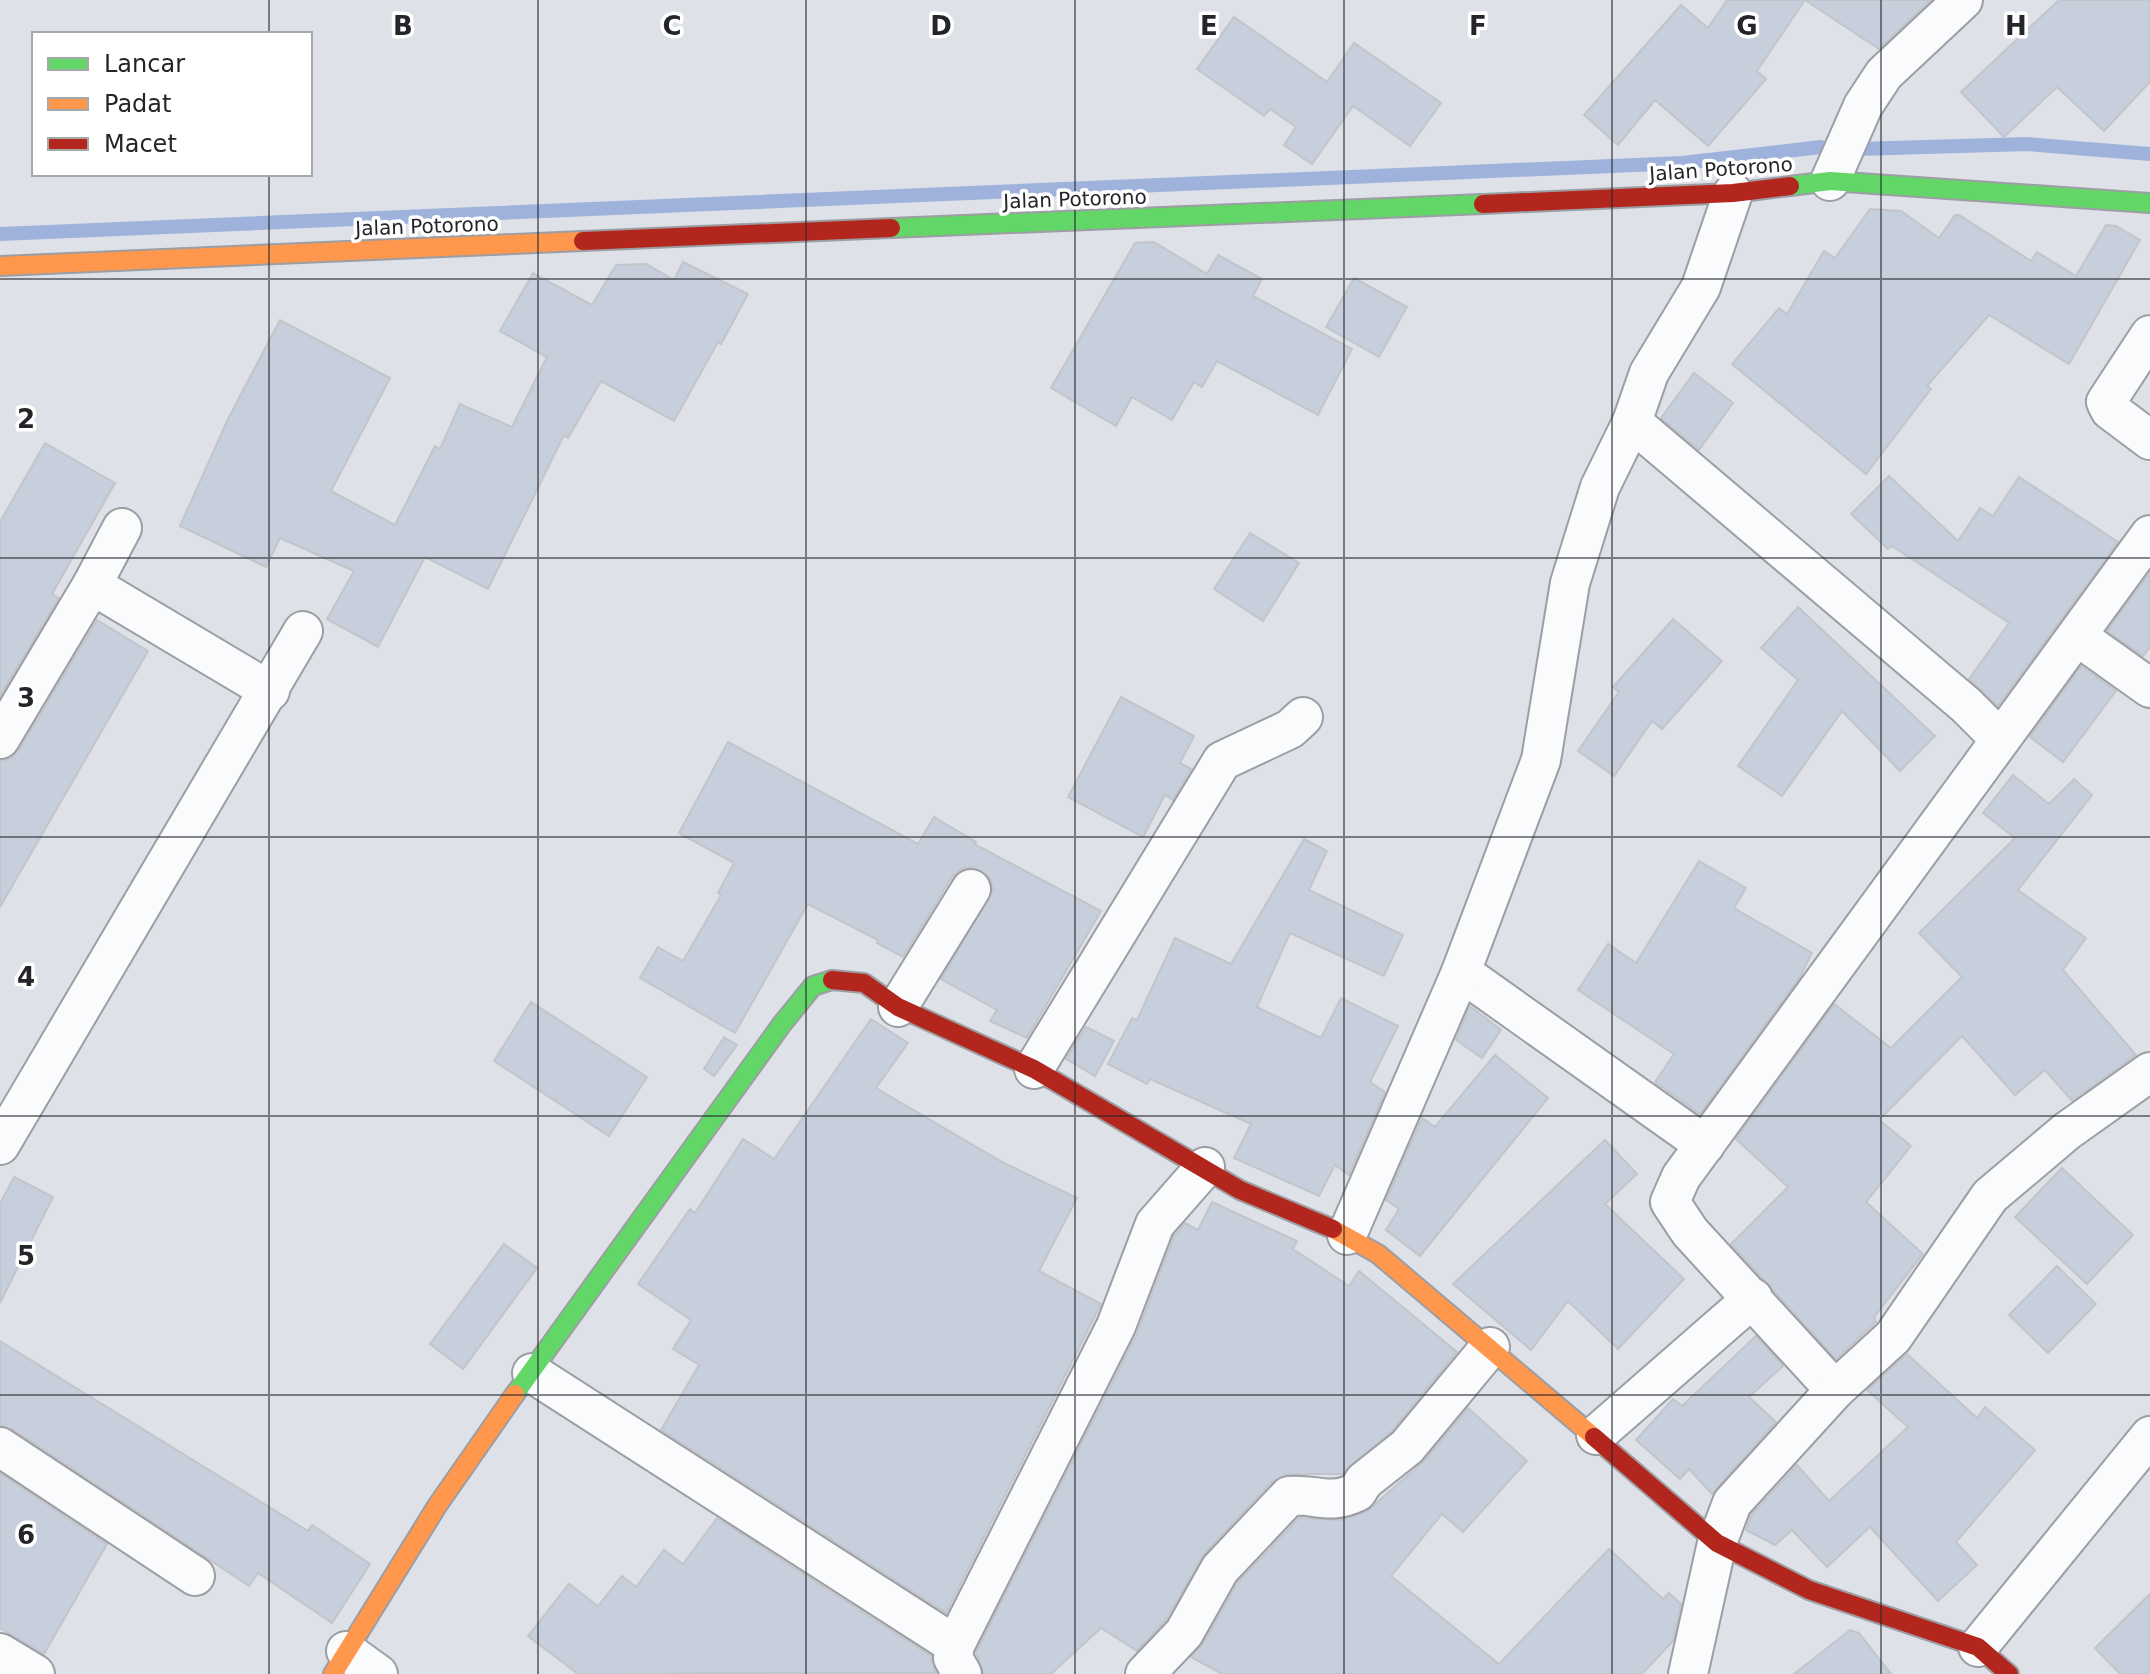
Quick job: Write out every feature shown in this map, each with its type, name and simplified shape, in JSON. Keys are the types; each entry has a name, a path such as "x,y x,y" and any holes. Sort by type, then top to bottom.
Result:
{"street":[{"path":"1830,181 1863,106 1884,74 1963,0"},
{"name":"Jalan Potorono","path":"0,266 1733,193 1830,181 2150,203"},
{"path":"1347,1235 1461,972 1541,760 1570,583 1600,487 1632,422 1649,373 1701,287 1733,193"},
{"path":"2150,335 2106,402 2110,410 2150,440"},
{"path":"1632,422 1966,705 2000,739"},
{"path":"0,739 92,585 122,528"},
{"path":"1835,1390 1690,1232 1670,1202 1681,1177 2150,535"},
{"path":"92,585 270,691"},
{"path":"0,1145 303,631"},
{"path":"2077,636 2150,688"},
{"path":"1034,1069 1222,761 1290,729 1303,717"},
{"path":"898,1007 971,889"},
{"path":"1461,972 1705,1145"},
{"path":"378,1674 340,1662 397,1568 532,1373 790,1013 813,986 831,980 864,983 898,1007 1034,1069 1240,1190 1347,1235 1378,1254 1596,1435 1717,1543 1809,1590 1978,1647 2009,1674"},
{"path":"1688,1674 1717,1543 1732,1503 1835,1390 1893,1337 1990,1196 2067,1131 2150,1072"},
{"path":"532,1373 953,1663 1116,1326 1155,1224 1205,1167"},
{"path":"1596,1435 1753,1298"},
{"path":"1145,1674 1184,1633 1220,1569 1289,1496 1303,1495 1321,1501 1357,1492 1364,1481 1407,1447 1490,1347"},
{"path":"1978,1647 2149,1440"},
{"path":"0,1447 195,1576"},
{"path":"0,1653 35,1674"}],"building":[{"path":"1727,0 1805,0 1757,71 1766,79 1708,146 1655,100 1618,145 1584,115 1681,5 1708,28"},
{"path":"1805,0 1931,0 1879,49"},
{"path":"2059,0 2150,0 2150,82 2104,131 2057,87 2004,137 1961,92"},
{"path":"1234,17 1327,82 1354,43 1441,103 1410,146 1353,106 1312,164 1284,145 1296,127 1270,109 1264,116 1197,69"},
{"path":"1870,209 1901,211 1939,238 1955,215 1959,215 2031,261 2037,252 2076,276 2106,225 2116,226 2140,240 2069,364 1989,315 1927,386 1931,389 1866,474 1732,364 1779,308 1787,314 1824,251 1835,258"},
{"path":"1154,242 1207,274 1218,255 1262,279 1253,296 1352,349 1318,415 1217,361 1202,387 1194,382 1172,420 1132,397 1116,426 1051,388 1135,243"},
{"path":"683,262 748,294 674,421 601,381 568,438 564,435 488,589 425,557 378,647 327,619 354,571 280,538 266,567 180,526 228,419 280,320 390,378 331,491 395,525 435,446 440,449 460,404 512,427 547,357 500,331 533,273 592,305 616,265 646,264 674,280"},
{"path":"1354,278 1407,307 1379,357 1326,327"},
{"path":"1694,373 1733,403 1699,450 1661,418"},
{"path":"45,443 115,483 52,594 59,598 0,696 0,522"},
{"path":"1889,476 1958,541 1980,508 1993,516 2019,477 2118,542 1998,706 1969,679 2009,623 1892,546 1888,549 1851,514"},
{"path":"1250,533 1299,563 1263,621 1214,589"},
{"path":"2150,572 2150,647 2143,656 2107,631"},
{"path":"1798,607 1935,736 1900,771 1842,711 1782,796 1738,766 1798,680 1761,648"},
{"path":"1673,619 1722,661 1662,729 1652,721 1614,776 1578,751 1619,692 1613,687"},
{"path":"97,620 148,651 0,907 0,761 11,758 19,750"},
{"path":"2081,666 2116,691 2063,762 2030,737"},
{"path":"1121,697 1194,736 1180,763 1191,769 1173,800 1165,795 1143,837 1068,797"},
{"path":"728,742 918,844 934,817 976,842 974,844 1101,911 1027,1038 990,1021 997,1010 941,979 993,890 990,878 972,867 961,869 952,877 903,957 877,943 878,940 808,904 735,1033 640,978 658,947 683,961 721,895 718,893 734,863 679,833"},
{"path":"2013,775 2049,804 2074,779 2092,795 2018,890 2086,938 2063,970 2136,1055 2072,1101 2045,1070 2015,1095 1962,1036 1879,1120 1911,1146 1866,1202 1923,1254 1874,1317 1876,1322 1836,1359 1731,1244 1788,1187 1736,1139 1834,1004 1891,1048 1962,977 1919,933 2015,838 1983,813"},
{"path":"1304,839 1327,851 1309,890 1403,935 1384,976 1290,933 1257,1007 1321,1038 1341,998 1398,1026 1370,1082 1385,1092 1349,1175 1335,1165 1319,1196 1234,1158 1251,1124 1150,1079 1147,1084 1108,1064 1132,1018 1137,1020 1175,938 1231,964"},
{"path":"1699,861 1746,888 1734,908 1812,953 1800,977 1700,1114 1655,1082 1674,1054 1578,990 1608,944 1636,963"},
{"path":"531,1002 647,1077 609,1136 494,1061"},
{"path":"1470,1006 1501,1030 1482,1058 1456,1040"},
{"path":"871,1019 908,1043 876,1088 1004,1163 1077,1198 1039,1271 1101,1304 946,1613 661,1430 699,1365 673,1349 691,1320 638,1284 690,1209 695,1213 743,1139 774,1159"},
{"path":"1086,1027 1114,1041 1095,1076 1066,1059"},
{"path":"724,1037 737,1045 714,1076 704,1069"},
{"path":"1495,1055 1548,1098 1420,1256 1386,1230 1399,1209 1386,1200 1422,1118 1435,1127"},
{"path":"1605,1140 1637,1174 1605,1204 1684,1279 1618,1349 1568,1301 1531,1350 1453,1284"},
{"path":"2062,1168 2133,1235 2087,1284 2015,1217"},
{"path":"14,1177 53,1197 0,1303 0,1204"},
{"path":"1212,1202 1297,1241 1293,1249 1349,1286 1359,1271 1457,1352 1392,1431 1342,1474 1288,1474 1273,1481 1204,1554 1166,1620 1137,1651 1101,1628 1051,1674 984,1674 976,1652 1136,1336 1174,1236 1185,1223 1198,1230"},
{"path":"504,1244 537,1268 463,1369 430,1344"},
{"path":"2057,1266 2096,1304 2048,1353 2009,1315"},
{"path":"1756,1336 1783,1366 1749,1397 1776,1422 1712,1494 1689,1469 1680,1479 1636,1440 1673,1399 1682,1406"},
{"path":"0,1341 308,1531 312,1525 370,1564 332,1623 258,1573 249,1586 12,1429 0,1425"},
{"path":"1907,1354 1977,1418 1985,1407 2035,1450 1956,1542 1977,1565 1938,1601 1870,1527 1827,1567 1792,1530 1775,1545 1746,1530 1751,1515 1797,1465 1829,1501 1908,1427 1867,1390"},
{"path":"1468,1408 1527,1461 1463,1532 1442,1514 1391,1576 1499,1664 1609,1549 1663,1599 1669,1593 1681,1604 1673,1641 1642,1674 1222,1674 1191,1657 1203,1644 1238,1582 1299,1518 1340,1520 1366,1512 1424,1461"},
{"path":"0,1473 107,1544 44,1654 0,1628"},
{"path":"717,1518 931,1656 936,1673 578,1674 528,1636 569,1584 598,1606 622,1576 636,1587 664,1550 683,1564"},
{"path":"2150,1594 2150,1674 2120,1674 2095,1648"},
{"path":"1850,1630 1859,1633 1891,1674 1794,1674"}],"waterway":[{"path":"1858,149 2027,144 2150,154"},
{"path":"0,234 1682,163 1821,147"}],"traffic: fast":[{"path":"1790,186 1830,181 2150,203"},
{"path":"891,228 1483,204"},
{"path":"515,1394 782,1024 813,986 832,980"}],"traffic: slow":[{"path":"0,266 583,241"},
{"path":"1333,1229 1378,1254 1594,1437"},
{"path":"333,1674 437,1506 515,1394"}],"traffic: jam":[{"path":"1483,204 1733,193 1790,186"},
{"path":"583,241 891,228"},
{"path":"832,980 864,983 898,1007 1034,1069 1240,1190 1333,1229"},
{"path":"1594,1437 1717,1543 1809,1590 1978,1647 2009,1674"}]}
